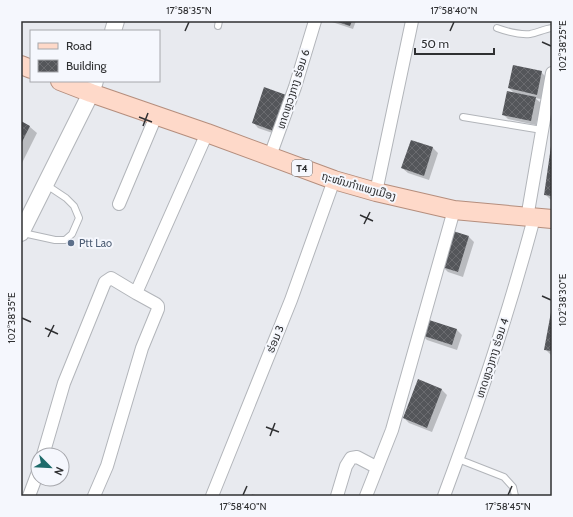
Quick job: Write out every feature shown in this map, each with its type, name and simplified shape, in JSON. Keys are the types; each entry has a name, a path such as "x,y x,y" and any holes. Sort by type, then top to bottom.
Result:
{"main road":[{"name":"ຖະໜົນກຳແພງເມືອງ","path":"66,82 93,87 156,116 207,133 334,180 376,192 454,210 552,219"},
{"path":"21,233 93,87"}],"street":[{"name":"ທາດຫຼວງກາງ ຮ່ອມ 6","path":"270,156 291,98 315,21"},
{"path":"376,192 412,21"},
{"name":"ທາດຫຼວງກາງ ຮ່ອມ 4","path":"444,496 458,459 519,275 530,218 542,130 552,73"},
{"path":"118,204 156,116"},
{"path":"136,293 207,133"},
{"name":"ຮ່ອມ 3","path":"212,496 291,300 334,180"},
{"path":"366,496 376,467 392,430 454,210"},
{"path":"45,447 64,383 105,282 111,278 156,304 158,309 142,348 107,466 94,496"},
{"path":"337,496 346,466 351,458 357,457 376,467"}],"lane":[{"path":"497,28 510,32 530,34 552,28"},
{"path":"463,117 542,130"},
{"path":"21,233 55,240 66,240 72,234 78,218 74,206 66,198 45,184"},
{"path":"458,459 504,477 513,487 515,496"}],"building":[{"path":"335,21 352,21 350,26"},
{"path":"513,65 542,71 537,95 508,88"},
{"path":"264,87 289,96 276,132 252,123"},
{"path":"507,91 536,97 531,121 502,115"},
{"path":"21,121 30,126 21,144"},
{"path":"411,140 433,147 424,176 401,168"},
{"path":"552,146 552,196 544,195"},
{"path":"453,231 469,236 458,272 442,267"},
{"path":"552,312 552,351 544,350"},
{"path":"426,319 457,329 452,345 421,335"},
{"path":"418,379 442,389 427,428 403,418"}],"place":[{"name":"Ptt Lao","path":"71,243"}]}
